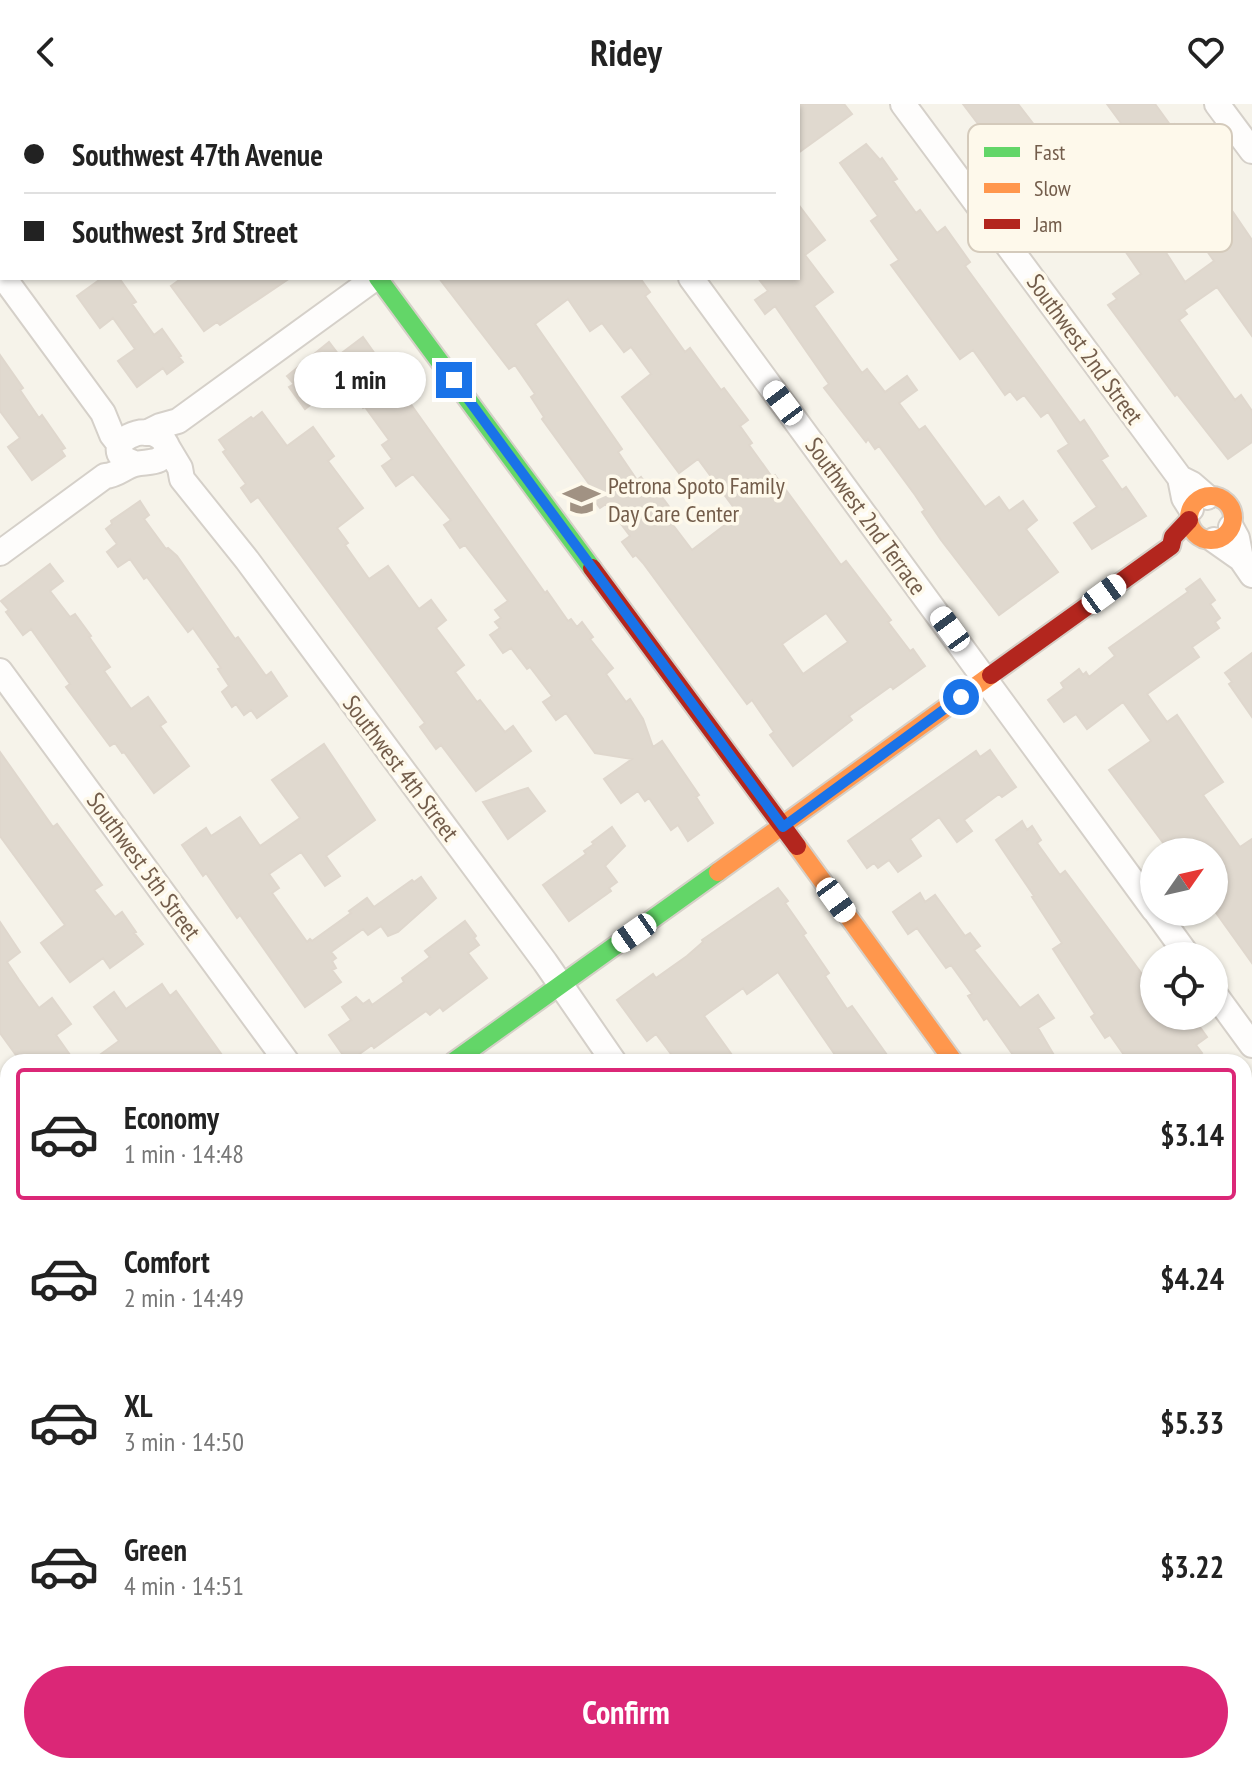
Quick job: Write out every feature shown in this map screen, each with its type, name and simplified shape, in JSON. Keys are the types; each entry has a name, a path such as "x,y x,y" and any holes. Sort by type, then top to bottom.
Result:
{"street":[{"name":"Southwest 2nd Street","path":"903,104 968,192"},
{"path":"1217,104 1232,124"},
{"path":"1232,124 1252,151"},
{"name":"Southwest 2nd Street","path":"1013,252 1180,478 1192,484 1201,506"},
{"name":"Southwest 4th Street","path":"5,280 103,413 117,418 171,476 182,479 275,598 608,1054"},
{"path":"0,553 105,476 125,471 142,447 177,430 178,421 374,280"},
{"path":"378,280 948,1054"},
{"name":"Southwest 2nd Terrace","path":"692,280 1140,890"},
{"path":"1201,506 1191,527 1228,518"},
{"path":"464,1054 1171,546 1173,537 1201,506 1229,507 1228,518 1246,567"},
{"path":"1171,546 1179,548 1228,518"},
{"name":"Southwest 5th Street","path":"0,671 281,1054"},
{"path":"1228,1012 1252,1045"}],"building":[{"path":"800,104 844,104 852,114 800,152"},
{"path":"963,104 1018,104 1033,124 978,124"},
{"path":"1107,104 1155,104 1170,124 1122,124"},
{"path":"866,144 880,160 882,158 897,179 893,181 916,213 920,210 937,233 945,227 970,262 965,266 1080,423 1084,420 1108,456 1101,460 1122,490 1126,487 1146,516 1092,549 1074,523 1097,507 1058,451 1069,444 1048,412 1041,417 1024,395 1017,400 1010,391 1005,395 973,350 960,359 891,265 899,260 871,221 878,216 840,163"},
{"path":"800,207 825,240 805,255 833,292 814,306 862,373 867,369 885,392 907,376 917,390 899,403 919,430 925,426 985,507 999,497 1009,511 1023,501 1037,520 1026,529 1058,572 999,615 941,540 922,512 925,510 879,446 875,449 868,439 866,442 824,388 829,384 775,306 765,314 755,300 768,291 760,280 800,280"},
{"path":"1232,211 1252,240 1252,336 1217,287 1184,310 1187,314 1179,320 1235,400 1241,395 1252,411 1252,442 1228,459 1177,394 1175,396 1108,305 1117,299 1113,294 1141,274 1126,252 1166,252 1185,282 1214,261 1208,252 1232,252"},
{"path":"99,280 120,280 136,302 132,304 154,335 162,329 183,362 167,374 163,368 137,387 118,361 135,349 113,318 100,328 77,296"},
{"path":"179,280 287,280 220,325 217,322 204,331 171,286"},
{"path":"441,280 641,280 650,292 645,296 685,352 690,348 748,420 740,426 752,443 749,445 772,477 775,475 841,565 846,561 891,620 888,622 925,666 849,716 852,720 793,766 770,735 774,732 752,700 747,704 643,563 636,555 633,557 622,542 630,536 606,504 600,508 584,487 589,484 542,419 544,417 531,397 535,394 515,365 509,369","holes":["568,299 590,331 602,323 624,352 631,347 651,374 622,397 679,473 698,459 734,508 725,514 730,521 692,550 670,521 676,516 659,493 654,496 641,477 637,480 618,452 622,449 535,324","826,613 848,642 803,674 782,644"]},
{"path":"363,337 545,593 547,591 568,621 571,619 577,627 582,622 593,637 590,639 613,668 606,674 626,702 630,699 643,719 653,747 662,741 699,795 696,797 713,823 688,841 678,825 671,830 649,798 645,801 638,791 621,803 604,779 632,759 595,753 566,713 556,720 543,702 552,696 530,667 527,669 511,648 503,653 490,635 500,628 495,622 501,618 495,610 508,601 465,545 460,548 444,525 451,520 413,474 396,486 382,466 392,459 382,445 389,440 354,394 343,398 335,386 305,409 289,387 294,384 287,376 329,342 339,355"},
{"path":"0,355 39,418 42,415 65,448 61,450 65,456 32,480 8,447 20,438 0,411"},
{"path":"262,412 287,446 313,427 334,456 328,461 363,508 337,528 348,543 345,545 369,579 388,566 419,609 431,600 446,620 436,628 464,665 455,672 505,732 513,726 531,751 476,791 441,745 436,749 420,727 425,723 258,497 251,502 241,488 246,484 223,452 226,450 219,440"},
{"path":"140,501 149,515 144,519 166,549 177,556 235,639 238,637 266,676 271,672 287,696 257,718 251,710 244,715 236,704 232,707 222,692 229,686 218,669 221,668 193,628 188,632 147,577 144,579 130,559 118,567 107,552 117,544 106,529 112,524 111,521"},
{"path":"50,564 63,581 50,591 70,617 75,614 91,636 110,667 104,671 131,709 148,697 166,722 160,726 189,766 154,793 124,752 115,743 110,746 66,687 70,684 31,629 23,635 1,601"},
{"path":"1200,579 1215,600 1210,604 1220,618 1215,622 1219,628 1192,647 1199,657 1147,694 1167,722 1177,715 1223,782 1203,795 1240,847 1252,839 1252,963 1225,926 1228,926 1228,838 1160,838 1109,770 1151,741 1123,702 1087,729 1076,714 1064,722 1048,700 1064,688 1061,683 1079,669 1089,677 1115,656 1109,648 1188,592 1186,589"},
{"path":"1252,653 1252,717 1225,673"},
{"path":"324,744 375,820 326,856 340,876 325,886 301,852 269,874 279,888 272,893 307,942 351,913 349,911 367,898 374,907 412,880 414,882 421,877 436,898 398,932 388,936 381,926 368,935 363,929 331,952 336,958 332,961 336,968 332,970 341,982 305,1007 240,915 237,918 182,845 206,828 211,836 240,817 260,846 300,818 272,780"},
{"path":"990,750 1016,787 1002,797 999,794 964,820 972,831 957,842 939,817 910,839 921,856 898,872 889,860 878,868 874,863 867,868 848,841 976,751 980,757"},
{"path":"0,752 53,827 57,824 102,885 94,890 115,917 122,912 143,944 110,968 103,958 70,982 41,943 65,925 0,836"},
{"path":"528,788 545,811 508,839 483,802"},
{"path":"1022,821 1027,830 1032,826 1041,840 1037,843 1060,875 1065,871 1140,971 1140,1030 1202,1030 1207,1037 1196,1045 1202,1053 1123,1054 1110,1035 1105,1038 1091,1017 1095,1014 1053,949 1062,943 996,840"},
{"path":"612,827 625,846 605,866 617,882 609,888 611,891 569,921 543,885 586,854 584,851 594,844 592,842"},
{"path":"778,888 806,933 803,935 829,973 825,976 847,1009 852,1006 886,1054 834,1054 778,972 747,994 743,988 704,1016 731,1054 671,1054 656,1034 647,1041 617,1000 653,974 656,978 687,956 702,940"},
{"path":"920,893 925,902 935,895 965,936 970,933 980,946 974,950 1020,1008 1038,995 1054,1018 1038,1028 1053,1054 1012,1054 987,1018 984,1020 968,996 972,994 951,965 946,968 917,928 908,934 893,912"},
{"path":"465,921 479,945 468,953 487,978 443,1011 440,1007 430,1015 426,1011 374,1048 372,1045 359,1054 342,1054 329,1035 351,1020 342,1007 356,997 363,1004 369,1000 372,1005 404,982 402,978 430,957 425,951"},
{"path":"0,922 20,952 7,962 19,980 39,1008 52,998 71,1024 56,1035 69,1054 15,1054 0,1033"},
{"path":"162,984 170,996 176,991 221,1054 101,1054 119,1041 94,1007 114,992 126,1009"}],"traffic: fast":[{"path":"379,280 592,568"},
{"path":"464,1054 718,872"}],"traffic: slow":[{"path":"1211,496 1226,503 1233,518 1226,533 1211,540 1196,533 1189,518 1196,503 1211,496"},
{"path":"718,872 991,675"},
{"path":"797,846 948,1054"}],"traffic: jam":[{"path":"991,675 1171,546 1173,537 1189,520"},
{"path":"592,568 797,846"}],"place":[{"name":"Petrona Spoto Family Day Care Center","path":"582,499"}],"route":[{"path":"454,380 783,827 961,697"}]}
